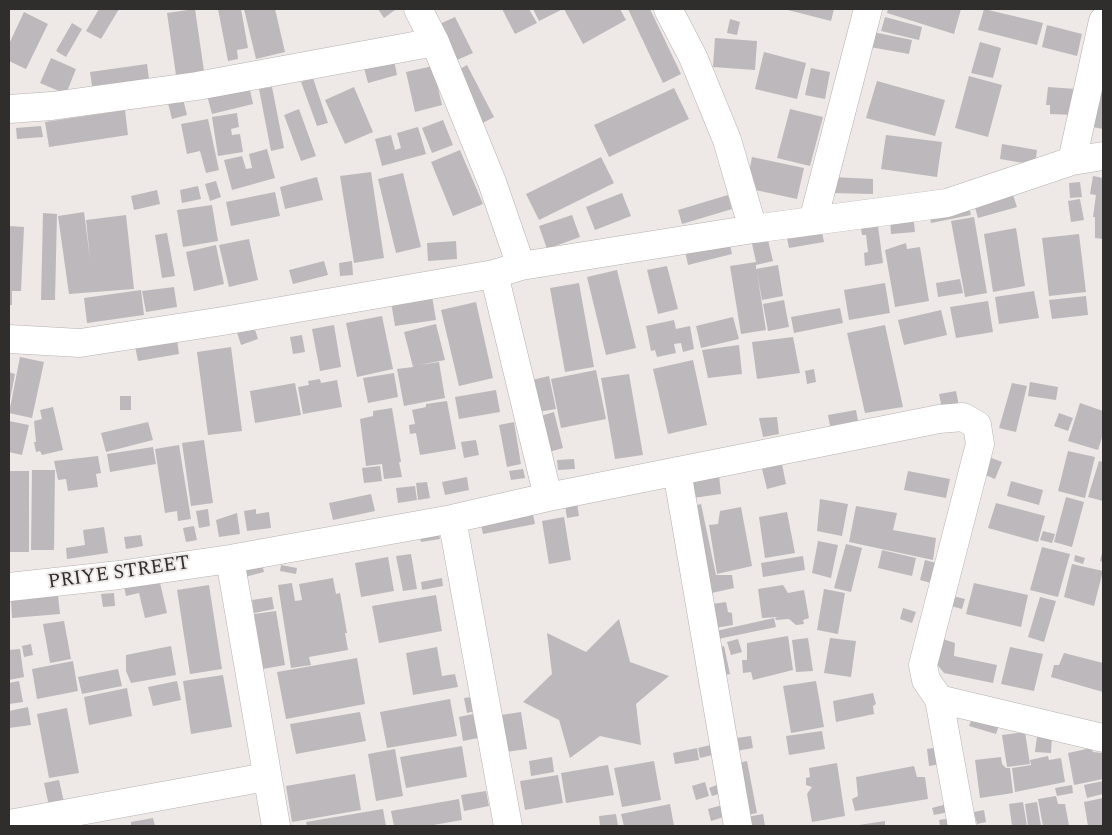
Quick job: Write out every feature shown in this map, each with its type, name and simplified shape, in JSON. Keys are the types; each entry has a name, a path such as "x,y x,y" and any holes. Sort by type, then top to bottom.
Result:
{"street":[{"path":"418,9 435,42 492,182 521,266"},
{"path":"668,9 693,57 727,140 753,229"},
{"path":"813,221 868,9"},
{"path":"1072,161 1103,21"},
{"path":"9,109 52,106 197,86 435,42"},
{"path":"9,340 80,343 223,321 494,274 521,266 753,229 947,203 1072,161 1103,156"},
{"path":"494,274 548,497"},
{"name":"PRIYE STREET","path":"9,587 119,576 230,559 452,519 548,497 939,419 963,417 977,425 980,444 923,665 926,680 939,699"},
{"path":"677,472 738,826"},
{"path":"452,519 508,826"},
{"path":"230,559 266,777 276,826"},
{"path":"962,826 939,699 1103,738"},
{"path":"9,824 266,777"}],"building":[{"path":"99,9 119,9 101,39 86,31"},
{"path":"195,9 204,71 176,75 167,13"},
{"path":"218,9 241,9 248,48 237,50 238,59 228,61"},
{"path":"244,9 275,9 285,52 256,59"},
{"path":"378,9 394,9 395,10 384,18"},
{"path":"502,9 529,9 537,23 515,34"},
{"path":"533,9 563,9 539,21"},
{"path":"564,9 620,9 626,20 583,44"},
{"path":"628,9 650,9 681,74 663,83"},
{"path":"784,9 834,9 831,21"},
{"path":"888,9 961,9 954,34 887,13"},
{"path":"984,9 1043,23 1037,45 978,30"},
{"path":"24,12 48,24 26,69 9,61 9,44"},
{"path":"455,17 473,53 450,63 433,27"},
{"path":"885,17 922,27 919,40 881,31"},
{"path":"730,19 740,22 737,35 727,33"},
{"path":"72,23 82,29 66,57 56,51"},
{"path":"1047,25 1082,34 1077,56 1042,47"},
{"path":"873,32 912,40 909,54 870,47"},
{"path":"715,38 757,41 755,70 713,67"},
{"path":"980,42 1001,48 993,78 971,73"},
{"path":"764,52 806,63 797,99 755,89"},
{"path":"51,58 76,69 66,94 40,83"},
{"path":"394,60 397,75 368,83 364,68"},
{"path":"147,64 149,79 92,86 90,72"},
{"path":"467,65 494,117 479,125 451,74"},
{"path":"433,66 442,105 415,112 406,72"},
{"path":"811,68 830,72 825,99 805,95"},
{"path":"969,76 1002,85 988,137 955,128"},
{"path":"313,78 328,123 317,126 301,82"},
{"path":"877,81 945,100 935,136 866,118"},
{"path":"1099,83 1103,84 1103,129 1093,127"},
{"path":"249,85 253,104 212,114 207,95"},
{"path":"272,87 284,148 271,151 259,89"},
{"path":"354,87 373,132 345,144 325,100"},
{"path":"1048,87 1076,89 1074,115 1050,114 1050,105 1046,105"},
{"path":"674,88 689,119 609,157 594,125"},
{"path":"183,99 187,115 172,119 168,103"},
{"path":"299,109 316,156 301,161 284,115"},
{"path":"790,109 823,117 810,166 777,158"},
{"path":"125,110 128,135 49,147 45,122"},
{"path":"237,113 239,127 231,129 232,135 240,134 243,152 218,156 212,117"},
{"path":"208,119 219,170 206,173 200,151 187,154 181,124"},
{"path":"443,120 453,145 432,153 422,128"},
{"path":"41,126 43,137 17,139 16,128"},
{"path":"418,127 426,154 382,166 375,139 391,135 395,150 401,148 397,133"},
{"path":"886,135 942,142 937,177 881,169"},
{"path":"1002,144 1037,150 1035,165 1000,159"},
{"path":"267,149 275,178 232,190 224,160 242,156 246,169 252,168 249,154"},
{"path":"460,150 483,204 453,216 431,162"},
{"path":"601,157 614,183 539,220 526,194"},
{"path":"752,157 804,168 797,199 746,188"},
{"path":"371,172 384,258 354,263 340,176"},
{"path":"403,173 421,247 396,253 378,179"},
{"path":"1093,176 1103,178 1103,239 1095,238 1095,217 1093,217 1096,195 1090,194"},
{"path":"317,177 323,200 285,209 280,187"},
{"path":"831,177 873,179 873,194 831,193"},
{"path":"216,181 221,197 210,201 205,184"},
{"path":"1080,182 1082,197 1070,198 1069,183"},
{"path":"198,186 201,199 182,203 180,190"},
{"path":"157,190 160,204 134,210 131,196"},
{"path":"275,192 280,216 231,226 226,202"},
{"path":"1012,192 1017,207 978,218 974,204"},
{"path":"622,193 631,216 595,230 586,207"},
{"path":"728,195 732,209 682,224 678,210"},
{"path":"1080,199 1084,220 1071,222 1068,201"},
{"path":"968,204 971,215 931,223 929,213"},
{"path":"212,205 218,241 183,247 177,210"},
{"path":"84,212 90,259 86,220 126,215 134,289 69,294 58,216"},
{"path":"43,213 57,214 55,300 41,300"},
{"path":"913,214 915,232 891,234 890,216"},
{"path":"572,215 580,237 547,249 539,226"},
{"path":"974,217 987,293 965,297 951,221"},
{"path":"877,219 883,263 865,266 864,253 868,252 866,235 862,235 860,222"},
{"path":"9,226 24,227 21,291 12,291 12,305 9,305"},
{"path":"821,227 824,242 789,248 786,233"},
{"path":"1016,228 1025,286 993,292 984,234"},
{"path":"167,233 175,276 162,278 155,235"},
{"path":"1079,234 1086,292 1049,296 1042,238"},
{"path":"767,236 773,261 756,265 756,269 778,265 783,296 762,300 757,272 766,330 741,334 730,266 756,262 751,239"},
{"path":"249,239 258,280 229,287 219,245"},
{"path":"729,240 732,254 688,265 685,251"},
{"path":"456,241 457,259 428,261 427,243"},
{"path":"906,243 907,249 920,247 929,301 895,307 885,250"},
{"path":"216,245 224,284 194,291 186,252"},
{"path":"324,261 328,275 293,284 289,270"},
{"path":"352,261 353,275 340,276 339,263"},
{"path":"667,266 678,309 658,314 647,270"},
{"path":"617,270 636,348 606,355 587,277"},
{"path":"960,279 963,293 938,297 936,283"},
{"path":"579,283 594,367 565,372 550,288"},
{"path":"885,283 890,313 849,320 844,290"},
{"path":"174,287 177,307 146,312 142,291"},
{"path":"141,290 144,315 87,323 84,298"},
{"path":"1034,291 1039,318 999,324 995,297"},
{"path":"432,296 436,320 395,326 391,302"},
{"path":"1086,296 1088,315 1052,319 1049,300"},
{"path":"784,300 789,327 768,331 763,304"},
{"path":"988,301 993,332 956,338 950,307"},
{"path":"476,302 493,378 459,386 441,310"},
{"path":"840,308 843,323 794,333 791,317"},
{"path":"941,310 947,335 904,345 898,320"},
{"path":"382,316 393,369 357,377 346,323"},
{"path":"733,317 739,339 701,348 696,326"},
{"path":"252,320 258,339 241,345 235,326"},
{"path":"674,320 676,329 690,326 694,349 683,352 681,343 674,344 676,353 657,357 655,350 651,351 646,326"},
{"path":"436,324 445,360 419,365 439,362 445,398 404,406 397,369 413,367 404,332"},
{"path":"334,325 341,367 320,371 312,329"},
{"path":"885,325 903,407 865,413 847,333"},
{"path":"302,335 305,352 293,354 290,337"},
{"path":"793,337 800,373 757,379 752,342"},
{"path":"177,340 179,354 138,361 135,346"},
{"path":"739,345 742,374 708,378 702,350"},
{"path":"231,347 242,431 208,435 197,352"},
{"path":"20,357 44,362 32,418 9,413"},
{"path":"693,360 707,425 668,434 653,369"},
{"path":"814,369 816,382 807,384 805,371"},
{"path":"596,370 606,419 561,428 551,379"},
{"path":"9,372 15,374 10,400 9,400"},
{"path":"394,373 398,397 368,403 363,378"},
{"path":"629,374 643,455 615,459 601,378"},
{"path":"549,376 556,409 538,412 532,380"},
{"path":"320,379 321,383 337,380 342,407 303,414 298,387 309,385 308,381"},
{"path":"1030,382 1058,387 1056,400 1028,396"},
{"path":"295,383 301,415 255,423 250,391"},
{"path":"1012,383 1027,386 1016,432 999,428"},
{"path":"496,390 500,412 459,419 455,397"},
{"path":"956,391 959,406 942,409 939,394"},
{"path":"120,396 131,396 131,410 120,410"},
{"path":"447,401 456,449 420,455 416,433 410,434 409,425 415,424 412,410 426,407 426,404"},
{"path":"1080,403 1103,411 1103,434 1098,450 1068,441"},
{"path":"53,407 63,450 42,455 40,451 36,452 34,421 42,419 40,410"},
{"path":"392,408 402,477 384,479 382,464 366,466 360,419 373,416 373,411"},
{"path":"856,410 858,421 830,426 828,415"},
{"path":"554,412 563,448 546,453 537,417"},
{"path":"1059,413 1073,418 1068,431 1054,426"},
{"path":"777,417 779,434 763,437 759,418"},
{"path":"9,421 29,425 22,455 9,452"},
{"path":"148,422 153,440 106,452 101,433"},
{"path":"514,422 521,464 507,467 499,425"},
{"path":"204,440 213,503 191,506 182,443"},
{"path":"476,440 479,455 464,458 461,442"},
{"path":"179,445 191,519 178,521 177,511 165,513 155,449"},
{"path":"153,447 156,464 110,472 107,454"},
{"path":"1068,451 1095,457 1085,498 1058,491"},
{"path":"98,456 101,473 96,474 98,487 68,491 66,479 58,480 54,461"},
{"path":"989,457 1002,462 995,479 983,474"},
{"path":"574,459 575,469 558,470 557,460"},
{"path":"1099,461 1103,462 1103,501 1088,497"},
{"path":"782,464 786,484 767,489 762,469"},
{"path":"380,466 382,481 364,483 362,468"},
{"path":"523,469 525,478 511,480 509,471"},
{"path":"32,470 55,470 54,550 31,550"},
{"path":"9,471 29,471 29,552 9,552"},
{"path":"908,471 950,479 946,498 904,490"},
{"path":"719,475 721,494 693,498 690,479"},
{"path":"467,477 469,490 445,495 442,482"},
{"path":"1011,481 1043,490 1039,505 1007,496"},
{"path":"427,482 430,498 418,500 416,483"},
{"path":"415,486 417,500 398,503 396,488"},
{"path":"371,494 375,511 333,520 329,503"},
{"path":"1066,497 1084,502 1072,547 1054,542"},
{"path":"820,499 848,504 842,536 817,531"},
{"path":"577,503 579,516 567,518 565,505"},
{"path":"996,503 1045,516 1038,542 988,528"},
{"path":"701,504 716,575 732,575 734,588 707,594 690,507"},
{"path":"856,506 897,513 893,530 936,538 933,560 849,542"},
{"path":"741,507 752,566 717,574 709,525 718,524 720,511"},
{"path":"208,509 210,526 199,528 196,511"},
{"path":"256,509 256,514 269,512 271,528 247,531 244,511"},
{"path":"532,510 535,524 483,534 480,520"},
{"path":"787,512 795,553 765,558 759,517"},
{"path":"237,513 240,534 219,537 216,520"},
{"path":"564,517 571,560 549,564 542,521"},
{"path":"194,526 197,540 186,542 183,528"},
{"path":"104,527 108,553 67,559 66,548 85,545 83,530"},
{"path":"438,527 440,539 421,542 418,530"},
{"path":"1043,531 1055,534 1052,543 1040,540"},
{"path":"141,535 143,546 126,549 124,537"},
{"path":"818,541 838,545 831,578 812,573"},
{"path":"846,544 862,548 851,592 834,588"},
{"path":"1042,547 1070,554 1058,597 1030,590"},
{"path":"1103,549 1103,562 1100,561"},
{"path":"882,550 916,558 912,576 878,568"},
{"path":"411,554 417,589 403,591 396,556"},
{"path":"1075,555 1085,558 1083,564 1074,561"},
{"path":"803,556 805,570 763,577 761,563"},
{"path":"260,557 264,572 245,577 242,570"},
{"path":"388,557 394,591 361,597 355,563"},
{"path":"925,560 936,563 931,583 920,580"},
{"path":"1072,564 1103,571 1094,606 1064,597"},
{"path":"281,565 297,568 296,574 280,571"},
{"path":"158,574 167,613 145,618 139,593 126,596 123,582"},
{"path":"333,578 336,594 340,593 348,650 309,657 311,665 291,668 278,585 292,583 295,601 302,600 299,584"},
{"path":"442,578 443,586 422,590 421,582"},
{"path":"974,583 1028,595 1021,627 966,614"},
{"path":"209,585 222,669 190,674 177,590"},
{"path":"783,585 788,593 804,590 809,618 803,620 804,624 796,625 789,619 776,620 775,618 778,617 762,618 758,589"},
{"path":"824,589 845,593 838,634 817,630"},
{"path":"114,593 115,606 103,607 101,594"},
{"path":"436,595 442,631 379,643 372,606"},
{"path":"58,596 60,614 12,618 11,601"},
{"path":"953,596 965,599 962,609 951,606"},
{"path":"272,597 274,609 254,613 252,600"},
{"path":"1040,597 1056,601 1044,642 1028,637"},
{"path":"726,602 728,612 732,613 733,625 715,628 712,604"},
{"path":"903,608 916,612 912,623 900,619"},
{"path":"276,611 285,665 263,669 254,614"},
{"path":"774,618 776,627 718,639 716,631"},
{"path":"619,619 630,662 669,676 636,704 641,745 600,736 570,758 559,720 523,702 552,674 547,633 586,652"},
{"path":"64,621 71,659 50,663 43,624"},
{"path":"788,636 793,670 753,680 751,672 743,673 742,660 747,660 747,643"},
{"path":"808,638 813,671 796,672 792,640"},
{"path":"830,638 856,641 851,677 824,673"},
{"path":"738,639 742,652 731,655 727,642"},
{"path":"943,639 955,643 954,656 997,665 993,683 944,673 936,663"},
{"path":"31,644 33,655 24,657 22,646"},
{"path":"171,646 176,675 131,683 126,671 126,655"},
{"path":"724,646 730,674 720,676 714,648"},
{"path":"437,647 442,676 455,674 458,687 413,695 406,653"},
{"path":"1010,647 1043,654 1034,691 1001,684"},
{"path":"20,649 24,677 9,680 9,650"},
{"path":"1064,653 1103,663 1103,692 1051,677 1054,665 1059,665"},
{"path":"357,658 365,704 286,719 277,672"},
{"path":"73,661 78,691 37,699 32,669"},
{"path":"118,669 122,686 82,694 78,677"},
{"path":"223,675 232,727 191,734 183,681"},
{"path":"19,681 23,702 9,704 9,683"},
{"path":"177,681 181,700 153,706 148,687"},
{"path":"816,681 824,727 791,733 783,686"},
{"path":"127,688 132,716 89,725 84,697"},
{"path":"873,693 876,704 873,706 874,714 836,722 833,701"},
{"path":"472,697 475,711 467,713 464,698"},
{"path":"450,699 457,736 387,748 380,712"},
{"path":"28,707 31,725 9,728 9,711"},
{"path":"67,708 79,773 49,778 37,714"},
{"path":"360,712 366,741 296,754 290,724"},
{"path":"521,712 527,749 506,752 501,715"},
{"path":"473,714 478,738 463,741 459,717"},
{"path":"972,718 999,725 996,734 969,726"},
{"path":"822,731 825,749 789,755 786,736"},
{"path":"1025,732 1030,764 1007,767 1002,735"},
{"path":"751,736 753,748 730,752 728,739"},
{"path":"1037,736 1052,737 1051,753 1035,752"},
{"path":"715,744 717,754 700,758 698,748"},
{"path":"462,746 467,777 406,788 400,757"},
{"path":"939,747 941,764 929,766 927,749"},
{"path":"697,748 699,760 675,764 673,753"},
{"path":"1091,748 1093,752 1103,753 1103,779 1074,785 1068,753"},
{"path":"395,749 403,796 376,801 368,754"},
{"path":"1048,756 1049,760 1061,758 1065,782 1015,792 1012,768 1031,765 1030,760"},
{"path":"552,757 554,772 531,776 529,761"},
{"path":"1001,757 1002,764 1006,768 1010,768 1013,793 980,798 975,760"},
{"path":"654,761 661,800 622,807 614,768"},
{"path":"747,761 757,813 747,815 738,763"},
{"path":"837,763 845,816 812,822 807,794 812,787 806,785 806,778 810,777 809,768"},
{"path":"608,765 614,795 566,803 561,773"},
{"path":"914,766 917,777 925,777 928,799 855,811 852,799 858,796 856,777"},
{"path":"355,774 361,810 292,822 286,786"},
{"path":"558,775 563,803 525,810 520,781"},
{"path":"59,780 64,802 49,806 44,783"},
{"path":"1103,781 1103,794 1087,798 1084,785"},
{"path":"705,782 709,796 696,800 692,786"},
{"path":"722,783 725,792 712,796 709,788"},
{"path":"1072,785 1073,793 1057,796 1055,788"},
{"path":"486,791 489,806 464,811 461,795"},
{"path":"1056,796 1058,804 1065,804 1069,826 1043,826 1038,799"},
{"path":"1103,798 1103,826 1088,826 1084,802"},
{"path":"459,799 462,820 428,826 394,826 391,811"},
{"path":"1023,802 1027,826 1012,826 1009,804"},
{"path":"1037,802 1041,826 1028,826 1025,804"},
{"path":"670,804 674,826 624,826 621,814"},
{"path":"726,804 730,815 711,821 708,809"},
{"path":"947,804 949,812 934,815 932,808"},
{"path":"383,809 386,826 307,826 306,822"},
{"path":"984,810 986,822 977,824 974,812"},
{"path":"616,814 618,826 600,826 599,816"},
{"path":"763,814 765,826 749,826 747,817"},
{"path":"153,818 155,826 131,826 131,822"},
{"path":"951,818 952,826 940,826 939,820"},
{"path":"885,821 885,826 859,826 859,825"}]}
